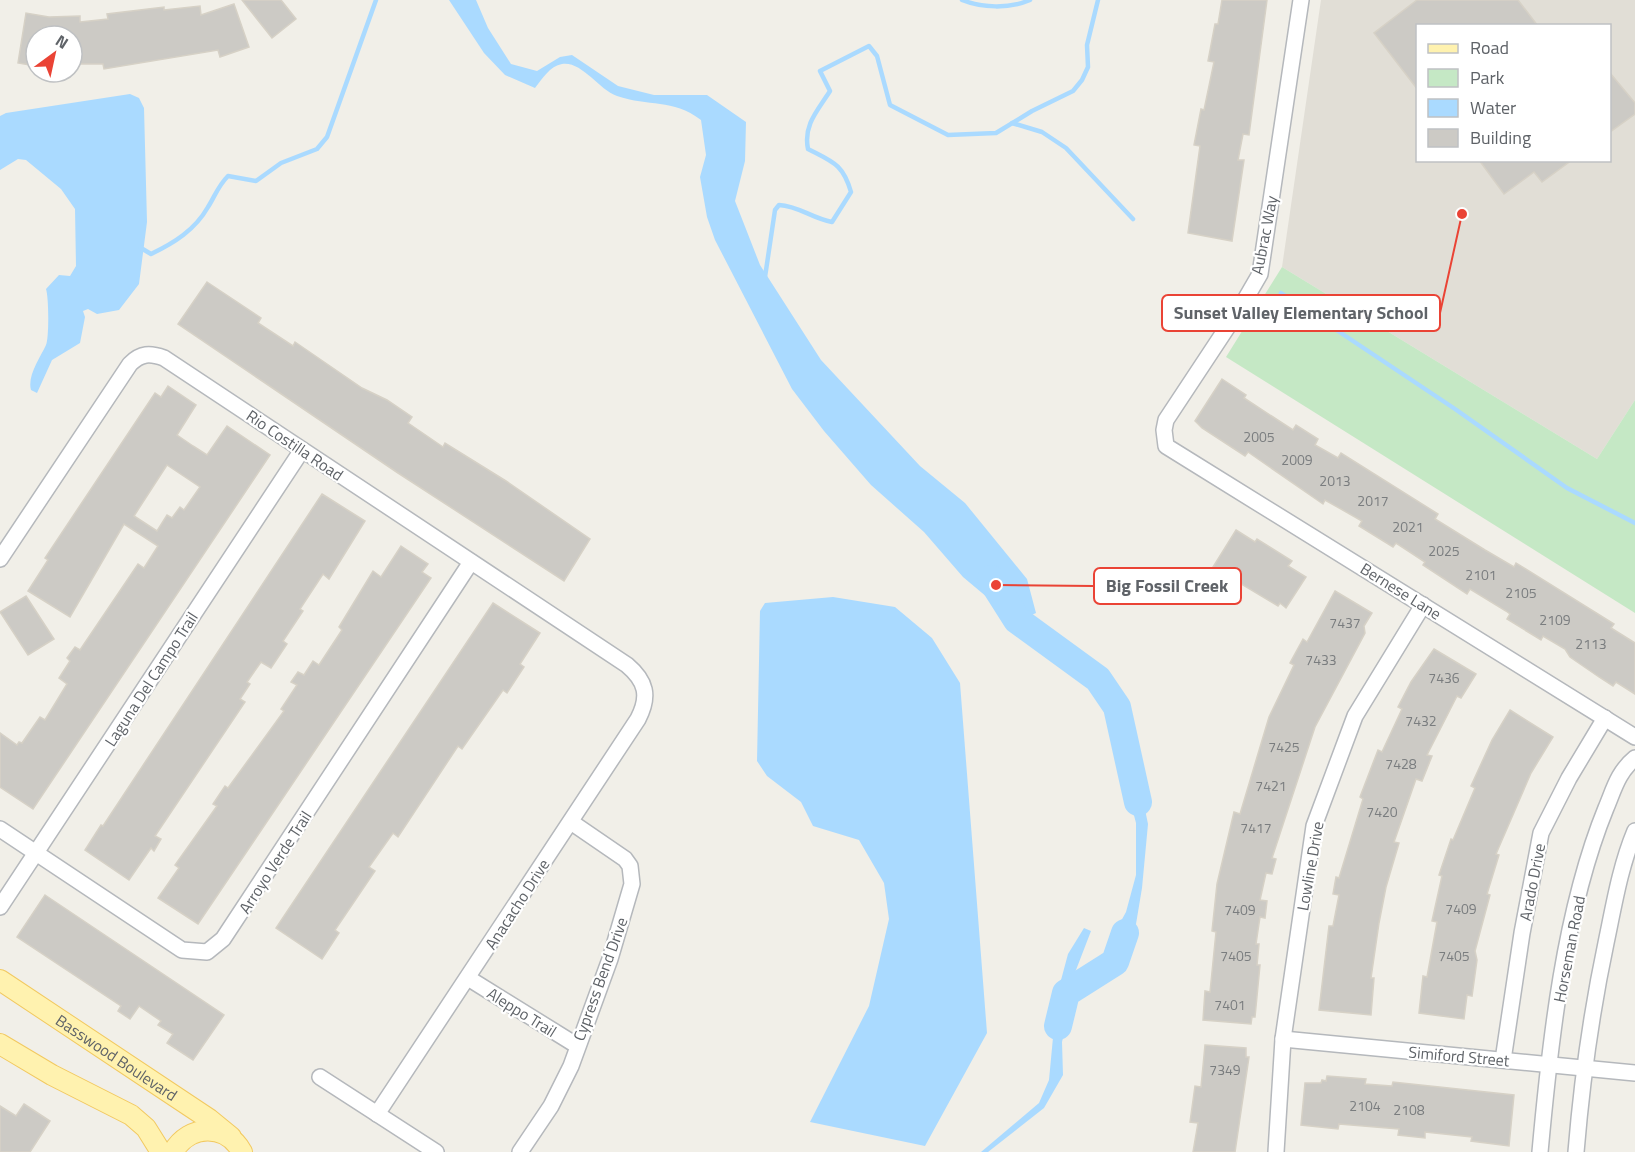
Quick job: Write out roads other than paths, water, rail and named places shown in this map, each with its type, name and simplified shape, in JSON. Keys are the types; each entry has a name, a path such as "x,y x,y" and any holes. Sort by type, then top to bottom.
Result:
{"main road":[{"name":"Basswood Boulevard","path":"0,980 209,1119 236,1145"},
{"path":"0,1044 52,1075 131,1115 146,1128 160,1152"},
{"path":"173,1152 181,1140 194,1132 217,1131 236,1145"}],"street":[{"name":"Aubrac Way","path":"1166,446 1164,430 1166,420 1260,274 1286,116 1301,0"},
{"name":"Rio Costilla Road","path":"0,559 130,364 145,354 164,358 627,665 642,680 646,690"},
{"name":"Bernese Lane","path":"1166,446 1635,737"},
{"name":"Laguna Del Campo Trail","path":"0,907 302,450"},
{"name":"Arroyo Verde Trail","path":"0,829 182,950 207,952 217,947 471,562"},
{"name":"Lowline Drive","path":"1276,1152 1283,1039 1314,826 1355,716 1424,605"},
{"name":"Anacacho Drive","path":"377,1114 638,719 644,709 646,690"},
{"name":"Arado Drive","path":"1503,1060 1522,933 1541,833 1569,778 1605,718"},
{"name":"Horseman Road","path":"1540,1152 1548,1065 1575,909 1594,838 1622,769 1635,758"},
{"name":"Cypress Bend Drive","path":"520,1152 551,1106 571,1066 576,1045 610,959 632,884 630,866 625,859 571,822"},
{"path":"1576,1152 1582,1068 1614,897 1635,831"},
{"name":"Aleppo Trail","path":"468,978 576,1045"},
{"name":"Simiford Street","path":"1283,1039 1635,1073"},
{"path":"320,1077 436,1152"}],"water":[{"path":"449,0 476,0 488,28 511,64 537,71 560,57 572,55 618,86 654,95 707,95 746,122 745,161 735,201 760,265 821,360 920,466 965,503 1027,579 1036,613 1027,617 994,603 963,577 924,532 871,485 824,431 792,389 715,240 707,217 700,177 706,155 701,120 690,113 670,106 617,96 603,88 583,71 569,64 554,67 535,88 505,75 484,53"},
{"path":"130,94 139,98 144,108 147,222 139,284 119,310 97,314 88,309 83,311 85,317 80,343 52,360 37,393 31,390 30,385 32,373 47,341 46,289 59,275 70,276 76,266 75,209 61,189 26,160 18,159 0,170 0,116 6,113"},
{"path":"833,597 895,607 932,638 960,683 987,1033 925,1146 810,1122 869,1006 889,919 884,883 859,840 813,826 801,802 767,776 757,761 760,611 765,603"},
{"path":"1128,763 1136,766 1148,824 1142,888 1135,930 1120,967 1107,975 1110,941 1126,912 1136,875 1136,823 1125,781"},
{"path":"1084,928 1091,931 1071,983 1068,1016 1062,1042 1063,1075 1044,1108 988,1152 981,1152 1039,1103 1049,1080 1057,995 1068,954"}],"waterway":[{"path":"141,248 151,254 183,235 203,215 228,176 256,181 281,163 317,149 327,137 376,0"},
{"path":"962,0 978,5 996,6 1013,5 1030,0"},
{"path":"765,277 775,210 779,205 832,222 851,192 844,175 836,165 808,149 810,125 816,111 830,91 820,71 869,46 877,56 890,105 948,135 996,133 1032,111 1073,91 1082,80 1088,67 1087,45 1098,0"},
{"path":"1012,123 1042,132 1066,148 1133,219"},
{"path":"1281,293 1455,409 1567,488 1635,523"},
{"path":"991,579 1017,620 1098,679 1117,707 1138,802"},
{"path":"1058,1026 1066,993 1115,962 1125,933"}],"place":[{"name":"Sunset Valley Elementary School","path":"1462,214"},
{"name":"Big Fossil Creek","path":"996,585"}]}
